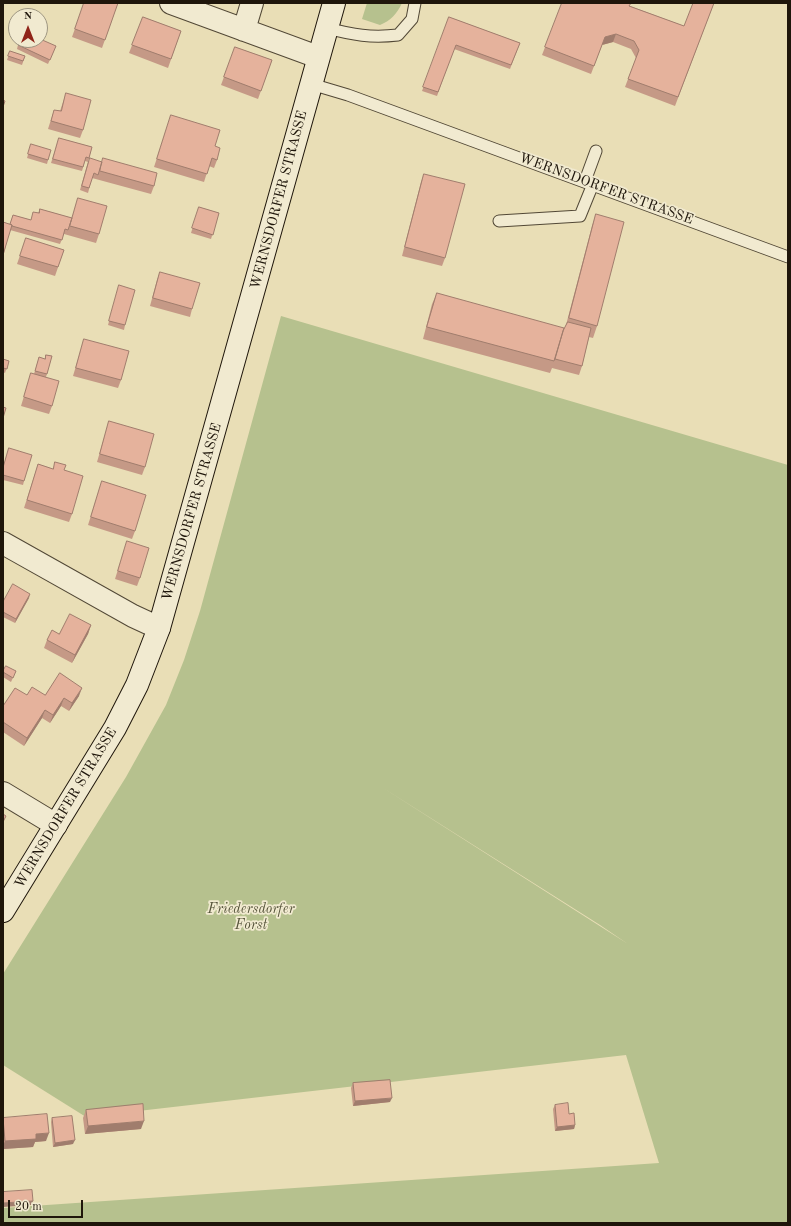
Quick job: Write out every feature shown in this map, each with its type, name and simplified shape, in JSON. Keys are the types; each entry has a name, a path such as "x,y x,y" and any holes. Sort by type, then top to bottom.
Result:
{"main road":[{"path":"171,3 318,57"},
{"path":"244,30 252,3"},
{"name":"WERNSDORFER STRASSE","path":"3,911 115,728 137,685 159,628 334,3"},
{"path":"3,543 134,616 159,628"},
{"path":"3,793 56,825"}],"lane":[{"path":"327,28 355,36 377,37 398,35 412,19 416,3"},
{"name":"WERNSDORFER STRASSE","path":"311,84 348,95 589,182 788,257"},
{"path":"499,221 580,216 596,151"}],"green space":[{"path":"367,3 402,3 393,17 380,25 362,19"},
{"name":"Friedersdorfer Forst","path":"281,316 788,465 788,1223 3,1223 3,1208 659,1163 626,1055 86,1117 3,1065 3,974 126,777 166,705 184,660 200,611","holes":["380,786 600,925 628,944"]}],"building":[{"path":"84,3 118,3 105,40 75,29"},
{"path":"562,3 631,3 629,6 684,26 693,3 714,3 678,97 628,79 639,50 634,41 616,34 605,37 594,66 545,47"},
{"path":"143,17 181,31 171,59 132,45"},
{"path":"449,17 520,43 511,65 456,45 438,92 423,87"},
{"path":"48,42 56,46 50,60 24,48 48,48"},
{"path":"235,47 272,60 261,91 224,77"},
{"path":"10,51 25,56 23,61 8,56"},
{"path":"66,93 91,100 83,130 51,121 54,110 61,111"},
{"path":"171,115 220,130 215,146 220,148 217,160 212,158 207,174 157,159"},
{"path":"59,138 92,147 89,158 86,157 83,167 53,159"},
{"path":"31,144 51,150 48,160 28,154"},
{"path":"90,158 102,162 98,175 94,173 89,188 82,186"},
{"path":"103,158 157,173 154,186 100,171"},
{"path":"424,174 465,184 445,258 405,247"},
{"path":"78,198 107,206 99,234 70,226"},
{"path":"199,207 219,213 213,235 192,228"},
{"path":"40,209 72,218 68,230 65,229 62,240 12,226 10,224 13,215 31,220 33,212 39,213"},
{"path":"596,214 624,222 597,326 569,318"},
{"path":"3,222 12,225 3,255"},
{"path":"26,238 64,250 58,267 20,256"},
{"path":"160,272 200,283 192,309 153,298"},
{"path":"119,285 135,290 125,325 109,321"},
{"path":"437,293 564,328 554,361 427,327"},
{"path":"568,322 591,328 582,366 555,359 563,331"},
{"path":"84,339 129,351 121,380 76,368"},
{"path":"46,355 52,356 47,374 35,371 39,357 45,359"},
{"path":"3,359 9,361 7,369 3,368"},
{"path":"31,373 59,381 52,406 24,397"},
{"path":"3,407 6,408 3,418"},
{"path":"109,421 154,434 145,467 100,454"},
{"path":"9,448 32,455 24,481 3,475 3,468"},
{"path":"55,462 66,465 64,470 83,476 72,514 27,500 38,464 53,469"},
{"path":"102,481 146,495 135,531 91,517"},
{"path":"127,541 149,548 140,578 118,571"},
{"path":"13,584 30,594 16,619 3,612 3,602"},
{"path":"70,614 91,625 75,655 47,640 52,630 59,634"},
{"path":"6,666 16,671 13,678 3,672"},
{"path":"60,673 82,688 72,703 64,698 53,715 45,710 27,738 3,722 3,706 15,688 27,695 32,687 45,695"},
{"path":"3,814 6,816 3,822"},
{"path":"390,1080 392,1098 355,1101 353,1083"},
{"path":"568,1103 569,1114 574,1113 575,1125 557,1127 555,1105"},
{"path":"143,1104 144,1121 88,1126 86,1110"},
{"path":"47,1114 49,1133 36,1134 36,1139 5,1141 3,1118"},
{"path":"72,1116 75,1140 55,1143 52,1118"},
{"path":"32,1190 33,1201 3,1203 3,1192"}]}
